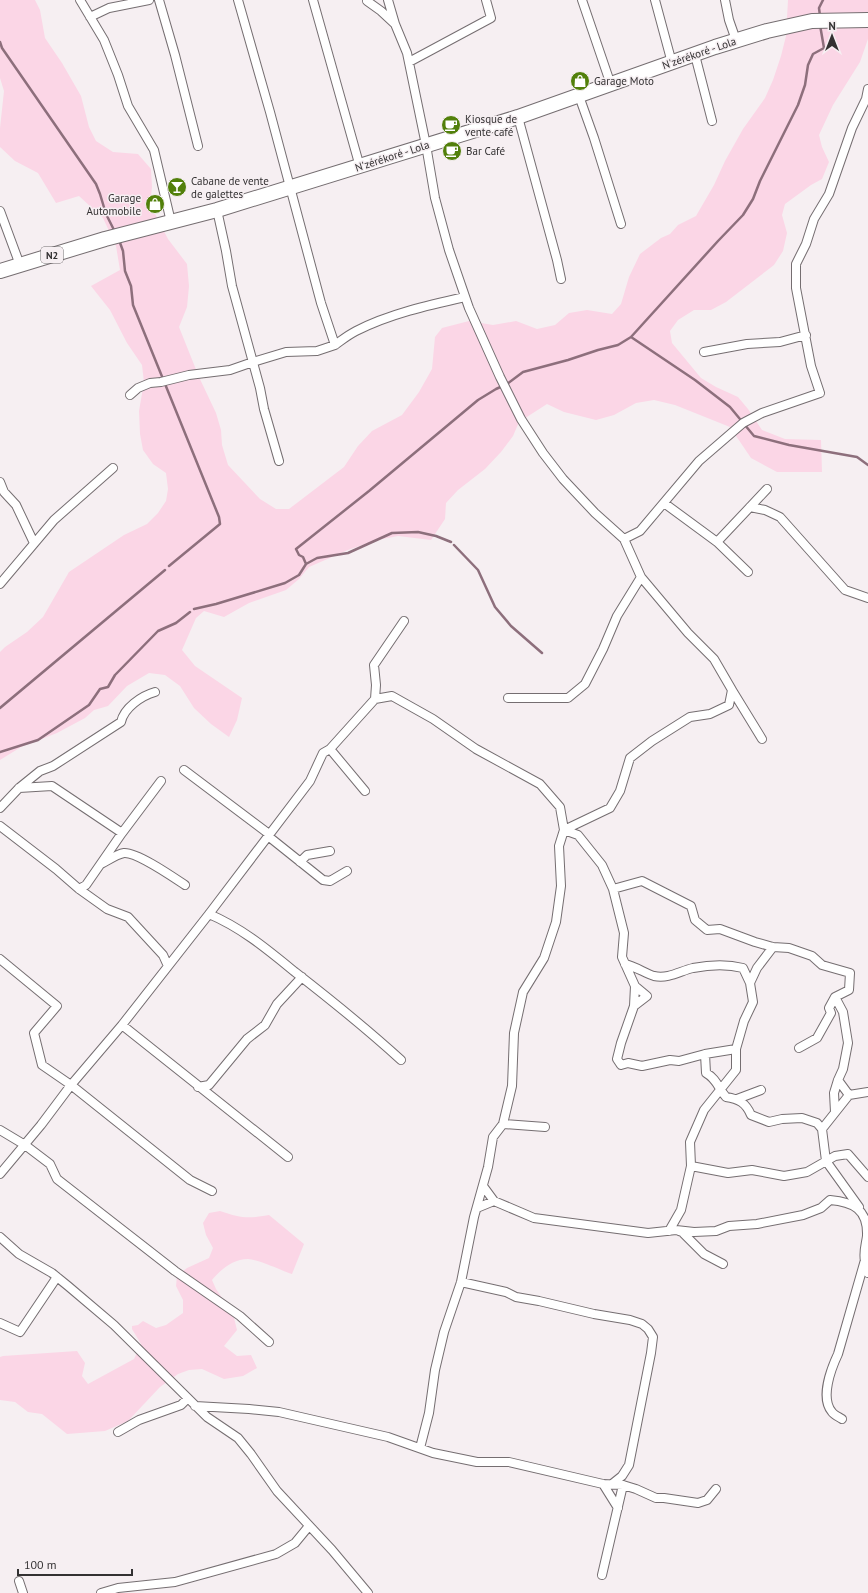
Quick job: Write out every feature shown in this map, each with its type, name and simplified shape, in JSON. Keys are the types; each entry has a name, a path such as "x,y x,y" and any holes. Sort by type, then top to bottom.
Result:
{"highway":[{"name":"N'zérékoré - Lola","path":"20,265 122,235 217,210 518,118 736,40 789,25 818,20 868,20"},
{"name":"N2","path":"0,271 20,265"}],"street":[{"path":"80,0 104,40 128,106 154,150 171,222"},
{"path":"90,17 109,8 150,0"},
{"path":"159,0 175,55 198,146"},
{"path":"238,0 270,112 289,188 321,303 335,345"},
{"path":"313,0 360,167"},
{"path":"388,0 395,24 407,52 435,198 449,250 465,297 506,390 521,419 543,453 559,474 595,513 624,539 641,577 688,633 714,658 762,739"},
{"path":"409,62 491,18 486,0"},
{"path":"582,0 611,85"},
{"path":"655,0 672,63"},
{"path":"724,0 736,40"},
{"path":"367,1 395,24"},
{"path":"695,55 712,121"},
{"path":"624,539 640,532 699,461 743,423 762,413 820,393 811,366 796,288 796,264 806,244 814,219 830,194 847,142 866,99 868,89"},
{"path":"579,96 621,224"},
{"path":"518,118 561,279"},
{"path":"217,210 232,286 279,461"},
{"path":"0,211 20,265"},
{"path":"130,395 138,388 150,382 230,370 286,352 317,351 335,345 355,332 388,318 465,297"},
{"path":"704,352 747,344 780,342 806,335"},
{"path":"0,584 54,520 114,468"},
{"path":"0,482 4,492 16,505 34,544"},
{"path":"717,542 767,489"},
{"path":"664,503 717,542 748,572"},
{"path":"750,507 765,510 780,517 846,590 868,598"},
{"path":"508,698 568,698 585,684 603,649 617,616 641,577"},
{"path":"0,1174 25,1145 71,1085 122,1025 209,914 310,781 323,753 330,749 375,699 376,685 374,665 404,621"},
{"path":"564,830 610,808 620,791 630,758 652,741 690,717 710,714 729,705 732,690"},
{"path":"0,808 19,788 40,771 53,766 121,722 122,715 144,695 155,692"},
{"path":"375,699 392,696 433,719 476,749 540,784 560,807 564,830 559,846 562,886 556,922 544,958 523,992 514,1033 512,1086 503,1124 493,1138 488,1167 477,1208 461,1282 435,1370 430,1414 420,1448"},
{"path":"330,749 365,791"},
{"path":"184,770 323,880 330,881 347,871"},
{"path":"79,889 86,885 122,833 162,781"},
{"path":"19,788 52,786 122,833"},
{"path":"0,826 56,869 79,889 107,909 128,917 163,955 168,966"},
{"path":"564,830 578,835 602,865 613,889 624,932 622,957 635,986 647,996 634,1006"},
{"path":"300,862 307,855 330,851"},
{"path":"100,865 123,853 131,854 158,867 185,885"},
{"path":"613,889 642,881 691,906 695,920 707,930 720,929 773,947 789,948 812,956 822,965 850,973 850,990 835,997 829,1008 831,1013 817,1038 799,1048"},
{"path":"209,914 249,935 371,1033 401,1060"},
{"path":"750,983 757,968 773,947"},
{"path":"0,959 57,1006 34,1033 42,1065 71,1085 190,1180 212,1191"},
{"path":"625,964 653,976 672,976 692,968 729,964 742,968 750,983 753,1002 744,1021 736,1049 736,1070 704,1110 690,1142 691,1166 680,1210 672,1231"},
{"path":"198,1086 209,1085 247,1039 265,1025 277,1004 302,977"},
{"path":"635,986 634,1006 617,1059 621,1065 628,1063 642,1066 670,1060 679,1061 705,1054 736,1049"},
{"path":"835,997 844,1012 848,1042 843,1069 834,1093 835,1112"},
{"path":"831,1013 844,1012"},
{"path":"122,1025 288,1157"},
{"path":"705,1054 706,1073 714,1077 720,1091 726,1098 737,1099 761,1090"},
{"path":"838,1080 849,1095"},
{"path":"822,1129 849,1095 868,1092"},
{"path":"737,1099 747,1106 751,1115 769,1122 782,1119 802,1118 816,1123 822,1129 826,1161 864,1214 866,1220 867,1235 865,1260 868,1273"},
{"path":"503,1124 544,1127"},
{"path":"0,1130 25,1145 50,1164 57,1178 175,1271 240,1316 269,1342"},
{"path":"691,1166 728,1174 752,1170 784,1176 807,1172 835,1156 848,1154 868,1177"},
{"path":"483,1186 494,1201 534,1218 648,1233 672,1231 716,1231 729,1226 757,1224 803,1215 821,1208 830,1200 841,1201 859,1207"},
{"path":"477,1208 494,1201"},
{"path":"672,1231 682,1232 704,1254 723,1264"},
{"path":"0,1237 19,1254 57,1277 114,1325 194,1406 220,1427 238,1438 277,1491 332,1550 368,1593"},
{"path":"842,1419 832,1412 827,1403 827,1393 831,1369 838,1354 865,1260"},
{"path":"0,1323 20,1332 57,1277"},
{"path":"461,1282 506,1292 516,1297 594,1314 630,1320 642,1324 648,1329 653,1337 651,1353 629,1465 622,1476 608,1484"},
{"path":"118,1432 139,1420 181,1405 187,1399"},
{"path":"194,1406 279,1412 388,1437 433,1453 477,1462 509,1462 608,1484 623,1485 656,1498 698,1503 707,1500 716,1489"},
{"path":"608,1484 618,1508"},
{"path":"602,1575 623,1485"},
{"path":"101,1593 118,1588 175,1582 276,1554 295,1543 309,1526"},
{"path":"19,1581 23,1593"}],"shaded area":[{"path":"0,0 35,0 40,10 45,38 62,63 81,96 89,127 96,141 113,152 138,154 151,169 152,187 150,204 168,239 187,264 189,286 187,307 179,327 199,377 216,413 221,430 222,445 228,465 260,499 276,509 289,509 344,467 358,446 372,431 402,415 419,392 432,369 435,337 442,328 469,321 493,325 516,321 537,329 555,325 569,313 587,310 612,314 621,304 629,277 640,254 661,238 670,234 678,225 696,216 743,129 765,98 773,80 786,36 788,0 868,0 868,39 860,62 833,105 819,135 822,147 829,162 822,179 785,204 782,215 787,233 783,251 774,265 726,302 711,310 694,310 678,320 670,331 672,343 701,378 738,397 762,430 785,439 821,440 822,472 777,472 751,458 730,427 675,405 654,400 636,403 614,415 596,420 564,412 547,404 519,422 513,436 501,452 485,469 458,490 446,503 445,519 431,540 398,536 377,540 348,550 309,567 299,579 286,590 249,603 224,617 204,611 196,618 182,650 195,666 242,698 237,720 229,737 211,724 194,708 180,686 165,675 149,673 127,686 108,706 94,710 85,718 57,733 21,747 0,760 0,652 27,632 43,617 69,572 124,535 147,524 158,513 166,501 168,489 166,473 153,464 143,450 140,434 139,411 144,382 142,365 127,343 110,310 91,286 120,270 116,246 103,218 79,196 56,203 38,173 15,161 0,147 0,128 4,91 0,78"},
{"path":"220,1211 244,1217 269,1215 304,1244 292,1274 264,1263 242,1259 227,1266 212,1280 216,1289 233,1314 237,1330 224,1346 237,1356 251,1355 257,1368 243,1376 224,1379 202,1369 189,1370 178,1374 160,1387 128,1421 105,1431 67,1434 42,1414 28,1412 15,1402 0,1400 0,1357 3,1356 77,1351 85,1363 82,1376 88,1384 134,1359 141,1344 132,1329 132,1326 138,1325 143,1321 156,1328 166,1325 183,1313 183,1300 176,1286 177,1276 187,1268 209,1258 213,1248 206,1235 203,1223 209,1213"}],"waterway":[{"path":"820,16 819,8 823,0"},
{"path":"306,564 303,557 299,555 296,549 369,491 478,400 507,384 523,372 618,345 631,337 743,215 753,199 760,181 798,105 805,85 808,65 813,54 824,48 820,25"},
{"path":"0,42 2,48 96,184 106,214 115,232"},
{"path":"119,240 123,251 125,271 131,286 133,305 219,517 220,524 169,566"},
{"path":"631,337 695,380 730,407 754,436 789,445 857,457 868,465"},
{"path":"194,609 216,604 285,583 299,575 306,564 317,558 348,553 392,533 418,532 436,536 451,542"},
{"path":"454,545 478,570 495,607 511,626 542,653"},
{"path":"0,708 165,570"},
{"path":"0,752 38,740 89,705 100,689 108,687 115,675 158,631 176,623 190,612"}],"place":[{"name":"Garage Moto","path":"580,81"},
{"name":"Kiosque de vente café","path":"451,125"},
{"name":"Bar Café","path":"452,151"},
{"name":"Cabane de vente de galettes","path":"177,187"},
{"name":"Garage Automobile","path":"155,204"}]}
